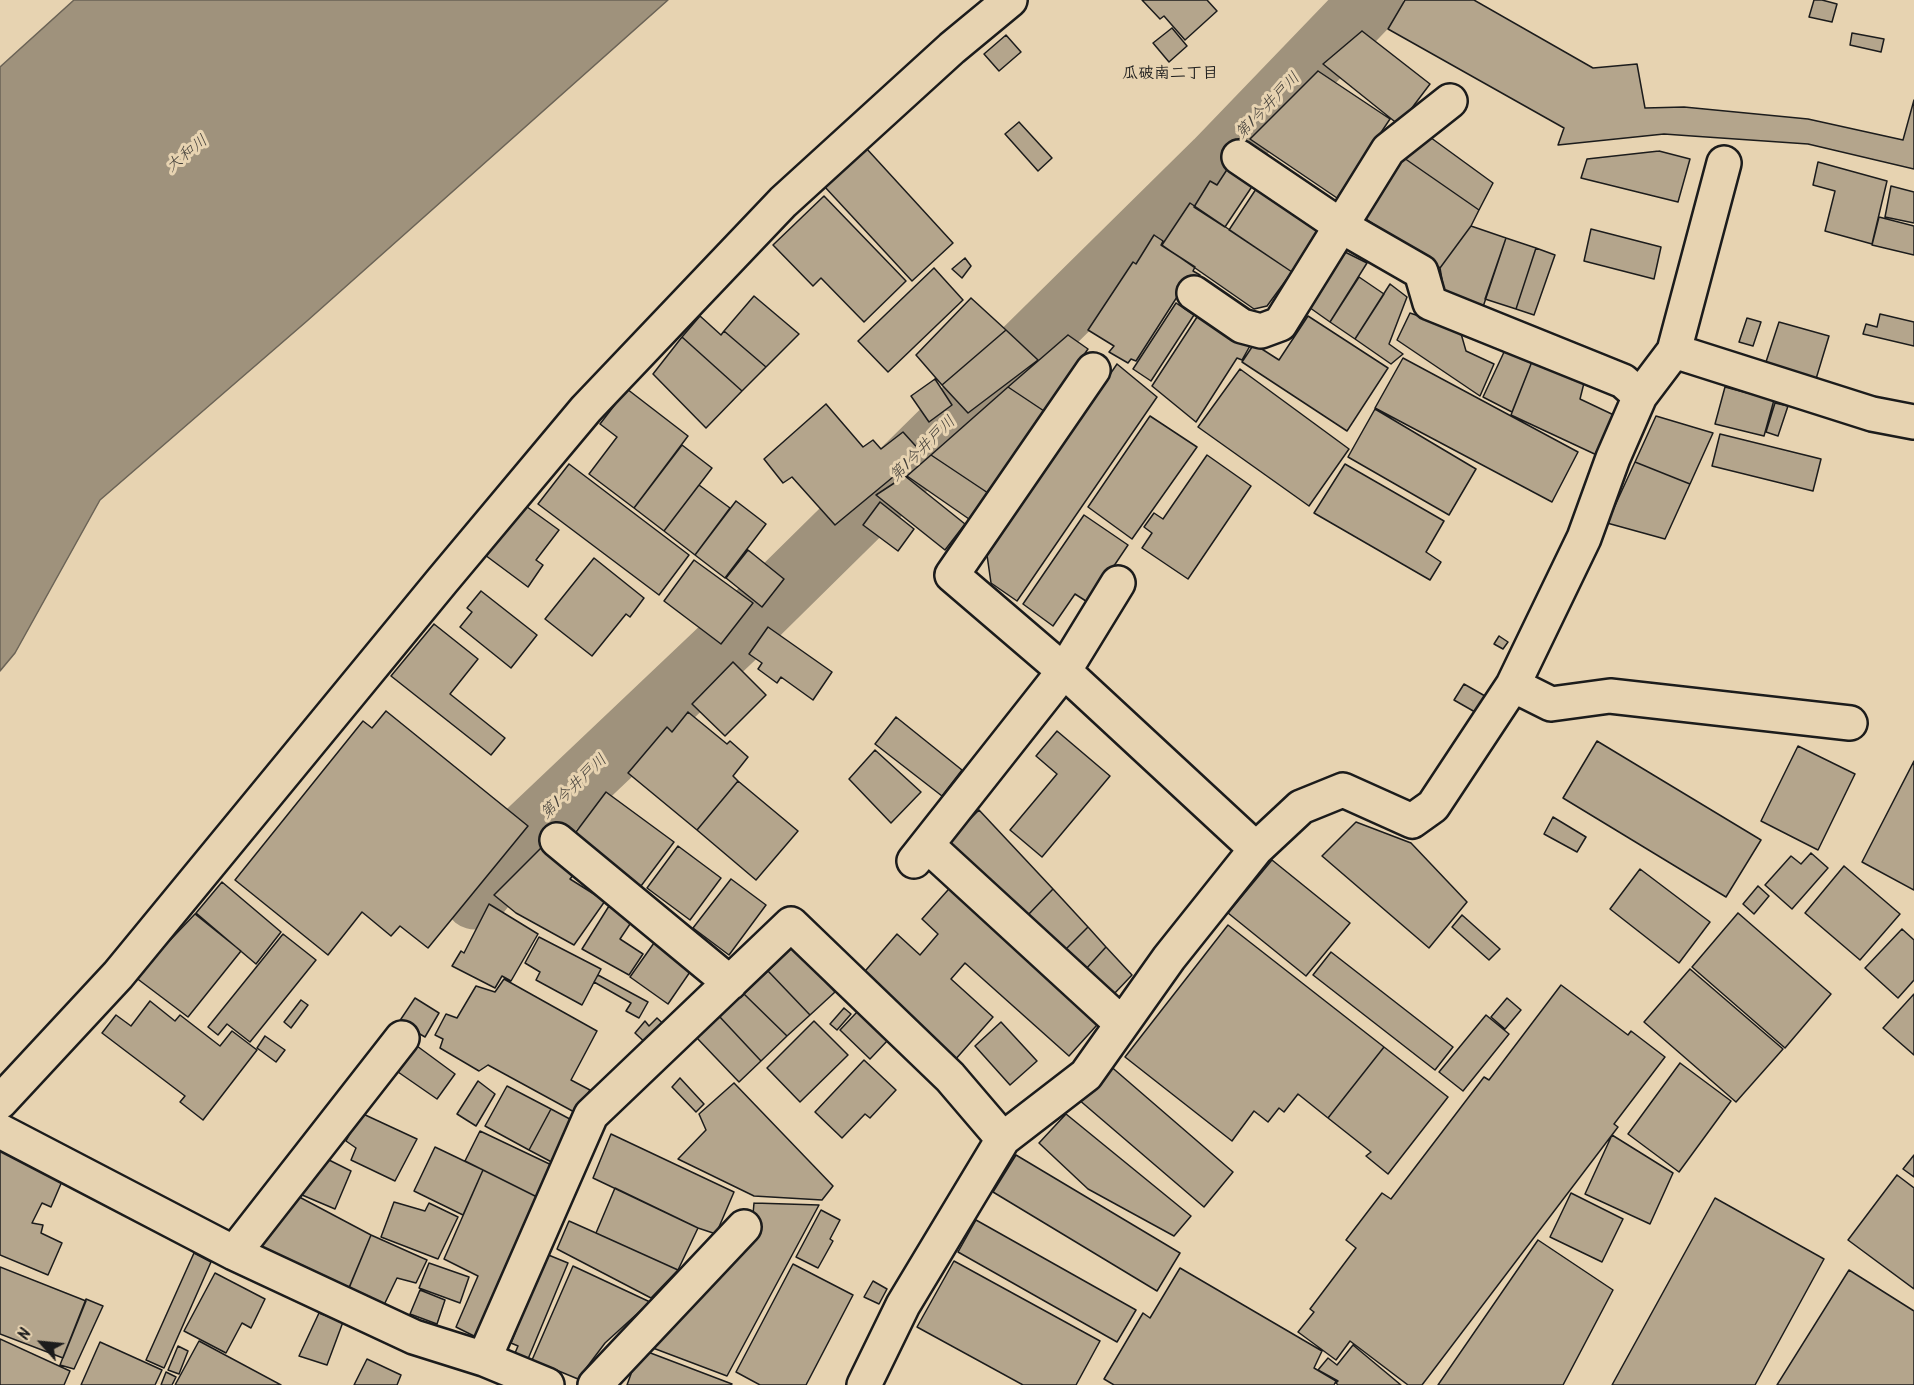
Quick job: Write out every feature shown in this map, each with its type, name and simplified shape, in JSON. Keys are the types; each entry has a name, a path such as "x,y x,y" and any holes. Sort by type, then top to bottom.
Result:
{"street":[{"path":"0,1102 118,975 586,409 783,202 952,48 1010,0"},
{"path":"1194,293 1242,326 1261,331 1280,324 1388,150 1450,101"},
{"path":"1239,158 1341,226 1421,272 1430,303 1623,381 1640,396"},
{"path":"864,1385 903,1305 1003,1139 1086,1075 1169,958 1256,849 1301,807 1343,790 1412,821 1433,806 1513,685 1584,538 1613,458 1640,396 1674,351 1724,163"},
{"path":"1674,351 1872,414 1914,422"},
{"path":"1093,370 952,575 1064,671 1256,849"},
{"path":"1118,583 1064,671 921,853 1122,1024"},
{"path":"1513,685 1551,704 1610,696 1850,723"},
{"path":"558,840 730,982"},
{"path":"484,1359 591,1115 791,924 950,1077 1003,1139"},
{"path":"234,1253 402,1038"},
{"path":"0,1131 234,1253 414,1337 484,1359 547,1385"},
{"path":"595,1385 744,1227"}],"water":[{"name":"大和川","path":"74,0 668,0 307,321 100,500 15,653 0,671 0,67"}],"building":[{"path":"1142,0 1207,0 1217,11 1185,40 1164,16 1160,19"},
{"path":"1405,0 1474,0 1593,68 1637,64 1645,108 1684,107 1808,119 1903,140 1914,100 1914,169 1808,144 1664,134 1558,145 1564,128 1388,29"},
{"path":"1814,0 1837,4 1832,22 1809,17"},
{"path":"1172,28 1187,46 1169,62 1153,43"},
{"path":"1362,31 1430,84 1399,125 1323,64"},
{"path":"1852,33 1884,39 1881,52 1850,45"},
{"path":"1006,35 1021,52 999,71 984,54"},
{"path":"1318,71 1390,119 1337,198 1250,139"},
{"path":"1019,122 1052,158 1038,171 1005,134"},
{"path":"1423,132 1493,183 1479,210 1404,158"},
{"path":"866,148 953,243 912,281 824,186"},
{"path":"1659,151 1690,159 1678,202 1581,178 1587,159"},
{"path":"1404,158 1479,210 1471,226 1440,268 1361,216"},
{"path":"1818,162 1887,181 1872,244 1825,231 1835,191 1813,185"},
{"path":"1230,165 1255,182 1225,227 1194,207 1210,181 1217,185"},
{"path":"1260,183 1324,226 1292,272 1229,230"},
{"path":"1891,186 1914,192 1914,223 1885,217"},
{"path":"824,196 906,281 864,322 821,278 813,286 773,245"},
{"path":"1190,203 1292,272 1267,306 1254,309 1162,245"},
{"path":"1879,217 1914,226 1914,255 1872,245"},
{"path":"1471,226 1506,238 1483,307 1444,291 1440,268"},
{"path":"1591,229 1661,247 1654,279 1584,261"},
{"path":"1154,235 1163,241 1161,245 1195,267 1193,271 1200,275 1184,300 1177,297 1136,361 1131,359 1128,363 1109,352 1114,346 1088,330 1133,262 1136,264"},
{"path":"1506,238 1536,248 1516,309 1485,299"},
{"path":"1536,248 1555,255 1534,315 1516,309"},
{"path":"1343,251 1367,263 1330,322 1306,305"},
{"path":"965,258 971,266 962,278 952,269"},
{"path":"934,268 963,300 888,372 858,341"},
{"path":"1359,277 1384,294 1355,339 1330,322"},
{"path":"1390,284 1407,297 1389,344 1403,354 1391,364 1355,339"},
{"path":"754,296 799,334 766,367 724,331"},
{"path":"971,298 1006,330 942,385 916,355"},
{"path":"1176,303 1194,315 1151,381 1133,369"},
{"path":"1410,313 1460,330 1466,351 1494,364 1480,396 1397,340"},
{"path":"1199,314 1251,344 1242,360 1237,358 1196,422 1152,386"},
{"path":"1880,314 1914,322 1914,346 1863,334 1866,324 1877,327"},
{"path":"700,316 721,335 724,331 766,367 742,391 682,337"},
{"path":"1308,316 1388,368 1347,431 1242,362 1254,344 1279,360"},
{"path":"1747,318 1761,322 1753,346 1739,342"},
{"path":"1779,322 1829,336 1816,379 1765,365"},
{"path":"1006,330 1038,360 968,413 942,385"},
{"path":"1068,335 1088,349 1044,411 1008,387"},
{"path":"682,337 742,391 706,428 653,374"},
{"path":"1505,350 1533,359 1512,412 1483,397"},
{"path":"1403,358 1578,452 1552,502 1375,408"},
{"path":"1533,359 1586,375 1580,399 1618,417 1601,457 1511,415"},
{"path":"1117,364 1157,397 1017,601 991,583 987,555"},
{"path":"1240,369 1349,449 1309,506 1198,427"},
{"path":"935,379 952,405 929,422 911,396"},
{"path":"1008,387 1044,411 988,493 931,455"},
{"path":"1725,387 1774,400 1764,436 1715,424"},
{"path":"627,389 688,436 634,508 589,474 617,437 600,424"},
{"path":"1775,403 1788,406 1778,436 1766,432"},
{"path":"826,404 863,447 873,440 881,449 903,432 922,453 835,525 792,477 783,483 764,459"},
{"path":"1375,409 1476,469 1449,515 1348,457"},
{"path":"1150,416 1197,447 1132,539 1088,507"},
{"path":"1656,416 1713,433 1690,484 1635,462"},
{"path":"1720,434 1821,459 1813,491 1712,466"},
{"path":"682,445 712,468 664,531 634,508"},
{"path":"931,455 988,493 969,519 907,476"},
{"path":"1207,455 1251,486 1188,579 1142,548 1152,533 1144,527 1154,513 1163,519"},
{"path":"1635,462 1690,484 1665,539 1607,523"},
{"path":"569,464 689,555 659,595 538,504"},
{"path":"1345,464 1444,521 1426,552 1441,562 1430,580 1314,513"},
{"path":"905,476 965,524 945,550 876,495"},
{"path":"699,485 730,508 695,555 664,531"},
{"path":"736,501 766,524 725,578 695,555"},
{"path":"880,502 914,529 898,551 863,525"},
{"path":"523,504 559,530 536,560 543,565 528,587 485,555"},
{"path":"1084,515 1128,545 1089,603 1075,594 1053,626 1023,604"},
{"path":"748,550 784,579 762,607 726,578"},
{"path":"594,558 644,598 630,617 626,614 592,656 545,619"},
{"path":"694,560 753,603 721,644 664,601"},
{"path":"481,591 537,635 511,668 460,627 472,612 467,608"},
{"path":"434,624 478,659 450,694 505,738 491,755 391,676"},
{"path":"768,627 832,672 813,700 781,677 777,683 758,669 762,663 749,654"},
{"path":"1499,636 1508,642 1503,649 1494,644"},
{"path":"733,662 766,695 725,736 692,704"},
{"path":"1464,684 1485,696 1475,712 1454,700"},
{"path":"386,711 528,826 428,948 400,926 391,936 362,912 328,955 235,880 363,721 372,728"},
{"path":"688,712 727,744 730,741 748,757 733,776 738,781 697,830 628,773 667,727 672,732"},
{"path":"896,717 962,770 942,796 875,744"},
{"path":"1057,731 1110,776 1042,857 1010,830 1057,774 1036,756"},
{"path":"1597,741 1761,840 1726,897 1563,798"},
{"path":"1798,746 1855,774 1818,850 1761,821"},
{"path":"875,750 921,792 891,823 849,779"},
{"path":"1914,761 1914,890 1862,862"},
{"path":"738,781 798,831 756,880 697,830"},
{"path":"606,792 674,842 641,886 573,836"},
{"path":"979,810 1053,889 1026,917 946,843"},
{"path":"1553,817 1586,837 1577,852 1544,834"},
{"path":"1356,822 1411,843 1467,902 1429,948 1322,856"},
{"path":"550,839 583,863 570,879 605,901 574,945 516,913 494,895"},
{"path":"678,846 721,878 690,920 647,888"},
{"path":"1811,853 1828,868 1792,909 1765,885 1791,856 1801,864"},
{"path":"1272,860 1350,923 1306,976 1228,913"},
{"path":"1844,866 1900,914 1860,960 1805,913"},
{"path":"1640,869 1710,922 1679,963 1610,909"},
{"path":"731,879 766,905 729,955 693,928"},
{"path":"956,881 1106,1015 1069,1056 965,963 951,979 993,1017 954,1061 860,977 897,934 920,955 938,934 922,919"},
{"path":"222,882 281,932 256,964 196,913"},
{"path":"1758,886 1769,896 1754,914 1743,904"},
{"path":"1053,889 1088,927 1064,951 1026,917"},
{"path":"489,904 538,934 511,981 502,976 495,988 452,966 461,951 464,953"},
{"path":"609,906 632,921 620,939 643,954 629,975 582,949"},
{"path":"1738,913 1831,994 1785,1048 1692,967"},
{"path":"195,914 241,951 188,1017 135,977"},
{"path":"1462,915 1500,949 1489,960 1452,927"},
{"path":"1228,925 1384,1047 1328,1118 1298,1094 1284,1112 1279,1108 1268,1122 1254,1111 1232,1141 1125,1057"},
{"path":"1088,927 1106,947 1085,970 1064,951"},
{"path":"1902,929 1914,940 1914,980 1898,998 1865,968"},
{"path":"283,934 316,960 250,1042 227,1024 218,1035 208,1027"},
{"path":"539,937 601,969 582,1005 536,980 540,972 525,963"},
{"path":"654,943 692,969 668,1004 630,977"},
{"path":"793,947 835,992 810,1015 768,971"},
{"path":"1106,947 1132,975 1113,995 1085,970"},
{"path":"1331,952 1453,1047 1435,1070 1313,975"},
{"path":"1690,969 1783,1049 1736,1102 1644,1022"},
{"path":"768,971 810,1015 787,1036 744,994"},
{"path":"598,975 648,1002 639,1018 626,1011 631,1003 594,982"},
{"path":"504,979 597,1031 571,1080 590,1090 576,1113 488,1065 479,1071 440,1048 443,1039 435,1035 446,1014 457,1018 476,986 495,992"},
{"path":"1561,985 1628,1035 1631,1031 1665,1057 1614,1124 1618,1127 1422,1385 1408,1385 1350,1341 1336,1360 1298,1332 1314,1312 1310,1309 1356,1248 1346,1240 1382,1193 1391,1199 1484,1077 1489,1080"},
{"path":"744,994 787,1036 761,1061 719,1016"},
{"path":"1914,994 1914,1055 1883,1028"},
{"path":"415,998 439,1013 425,1037 399,1022"},
{"path":"1507,998 1521,1010 1505,1029 1491,1017"},
{"path":"301,1000 308,1005 291,1028 284,1022"},
{"path":"150,1001 175,1021 180,1015 220,1046 232,1031 257,1050 203,1120 180,1102 185,1096 102,1033 116,1015 131,1026"},
{"path":"844,1008 851,1014 837,1030 830,1024"},
{"path":"857,1012 888,1040 870,1059 840,1030"},
{"path":"1486,1015 1509,1034 1463,1091 1439,1072"},
{"path":"719,1016 761,1061 739,1082 696,1037"},
{"path":"657,1018 668,1028 650,1047 635,1033 645,1021 649,1026"},
{"path":"814,1021 848,1055 800,1102 767,1068"},
{"path":"1001,1022 1037,1061 1010,1085 975,1046"},
{"path":"265,1036 285,1050 276,1062 257,1048"},
{"path":"417,1046 455,1074 437,1099 398,1072"},
{"path":"1384,1047 1448,1097 1388,1174 1366,1156 1371,1152 1328,1118"},
{"path":"864,1060 896,1090 870,1118 865,1114 842,1138 815,1112"},
{"path":"1680,1063 1731,1101 1679,1172 1628,1134"},
{"path":"1108,1064 1233,1172 1204,1207 1078,1099"},
{"path":"680,1078 704,1104 696,1112 672,1087"},
{"path":"478,1081 495,1094 476,1126 457,1114"},
{"path":"734,1083 833,1186 822,1200 754,1196 678,1159 706,1130 699,1114"},
{"path":"507,1086 551,1109 529,1150 485,1126"},
{"path":"551,1109 581,1125 559,1166 529,1150"},
{"path":"361,1113 417,1139 395,1181 351,1160 356,1148 346,1141"},
{"path":"1066,1114 1191,1216 1174,1236 1088,1189 1039,1143"},
{"path":"480,1131 560,1169 547,1202 465,1161"},
{"path":"611,1134 734,1192 716,1234 698,1228 593,1178"},
{"path":"1612,1135 1673,1173 1650,1224 1585,1194"},
{"path":"435,1147 483,1170 463,1215 414,1191"},
{"path":"0,1149 63,1179 51,1207 42,1203 32,1223 43,1225 41,1233 62,1243 48,1275 0,1255"},
{"path":"1016,1155 1180,1253 1157,1291 993,1192"},
{"path":"1914,1155 1914,1177 1903,1169"},
{"path":"323,1157 351,1171 335,1209 295,1192"},
{"path":"483,1170 547,1202 484,1341 456,1327 478,1276 444,1259"},
{"path":"1897,1175 1914,1188 1914,1289 1848,1240"},
{"path":"615,1188 698,1228 678,1270 596,1233"},
{"path":"288,1191 371,1235 347,1293 255,1249"},
{"path":"1571,1193 1623,1219 1602,1262 1550,1237"},
{"path":"1715,1198 1824,1259 1755,1385 1612,1385"},
{"path":"394,1202 425,1211 429,1203 458,1217 438,1259 381,1237"},
{"path":"754,1203 819,1205 727,1376 645,1345 751,1237"},
{"path":"821,1210 840,1220 830,1239 833,1241 818,1268 796,1257"},
{"path":"976,1220 1136,1310 1117,1342 958,1252"},
{"path":"569,1221 678,1270 651,1298 557,1249"},
{"path":"371,1235 427,1260 416,1283 397,1278 384,1305 348,1290"},
{"path":"1538,1240 1613,1290 1563,1385 1438,1385"},
{"path":"194,1253 211,1262 164,1368 146,1360"},
{"path":"546,1254 568,1263 528,1359 515,1353 518,1346 511,1343"},
{"path":"954,1261 1100,1341 1076,1385 1023,1385 917,1327"},
{"path":"429,1263 469,1277 460,1303 419,1288"},
{"path":"793,1264 853,1295 806,1385 760,1385 736,1372"},
{"path":"573,1266 650,1302 605,1343 578,1379 532,1360"},
{"path":"0,1267 86,1301 63,1358 0,1334"},
{"path":"1180,1268 1322,1351 1314,1368 1336,1381 1334,1385 1114,1385 1104,1379 1143,1313 1150,1318"},
{"path":"1849,1270 1914,1311 1914,1385 1777,1385"},
{"path":"215,1273 265,1299 251,1328 242,1323 226,1353 184,1331"},
{"path":"873,1281 887,1289 879,1304 864,1297"},
{"path":"420,1290 445,1300 437,1324 410,1314"},
{"path":"86,1299 103,1306 74,1369 60,1365"},
{"path":"319,1313 343,1322 327,1365 299,1356"},
{"path":"0,1339 70,1371 64,1385 0,1385"},
{"path":"199,1341 281,1385 175,1385"},
{"path":"100,1342 162,1370 155,1385 81,1385"},
{"path":"1353,1345 1401,1385 1338,1385 1336,1383 1338,1381 1318,1370 1328,1358 1337,1365"},
{"path":"178,1346 188,1351 179,1374 168,1370"},
{"path":"640,1349 732,1384 627,1385"},
{"path":"367,1359 401,1375 397,1385 354,1385"},
{"path":"166,1372 176,1377 172,1385 161,1385"}],"waterway":[{"name":"第1今井戸川","path":"475,898 525,835 737,634 1216,162 1372,0"}],"district":[{"name":"瓜破南二丁目","path":"1170,75"}]}
